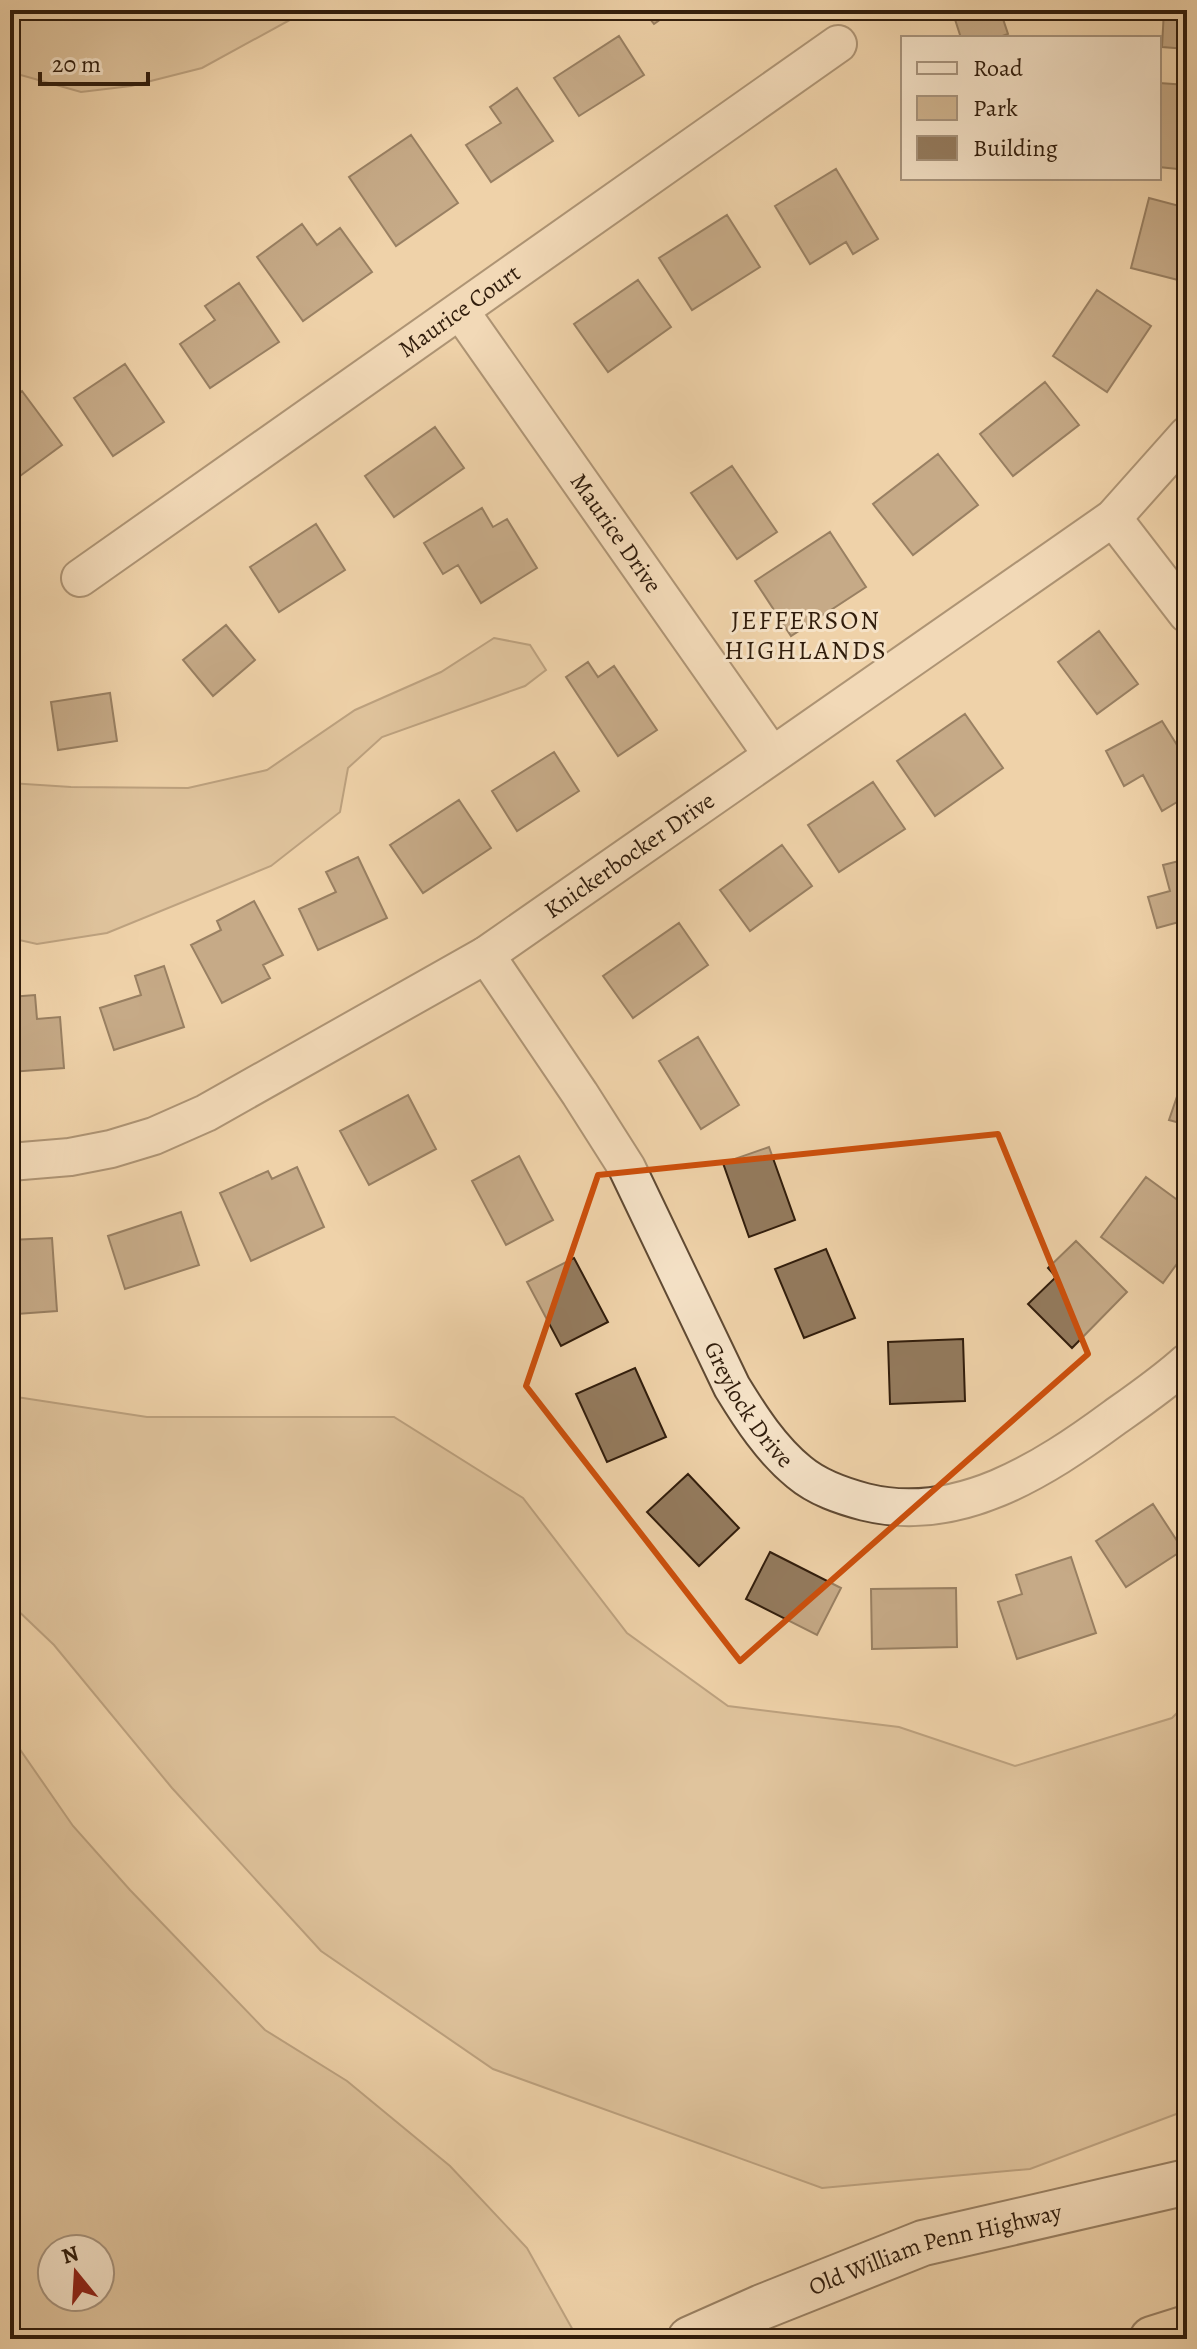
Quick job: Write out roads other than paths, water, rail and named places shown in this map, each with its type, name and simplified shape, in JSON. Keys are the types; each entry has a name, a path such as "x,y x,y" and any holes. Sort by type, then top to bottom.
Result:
{"highway":[{"path":"1152,2339 1187,2328"}],"main road":[{"name":"Old William Penn Highway","path":"690,2339 923,2243 1187,2182"}],"street":[{"name":"Maurice Court","path":"80,578 838,44"},
{"name":"Maurice Drive","path":"461,312 772,755"},
{"name":"Knickerbocker Drive","path":"10,1162 70,1157 154,1136 206,1113 486,955 1113,518 1187,435"},
{"path":"1113,518 1187,614"},
{"name":"Greylock Drive","path":"486,955 627,1168 732,1387 750,1416 782,1456 820,1486 846,1497 898,1507 925,1508 981,1495 1045,1465 1187,1362"}],"district":[{"name":"JEFFERSON HIGHLANDS","path":"806,635"}]}
